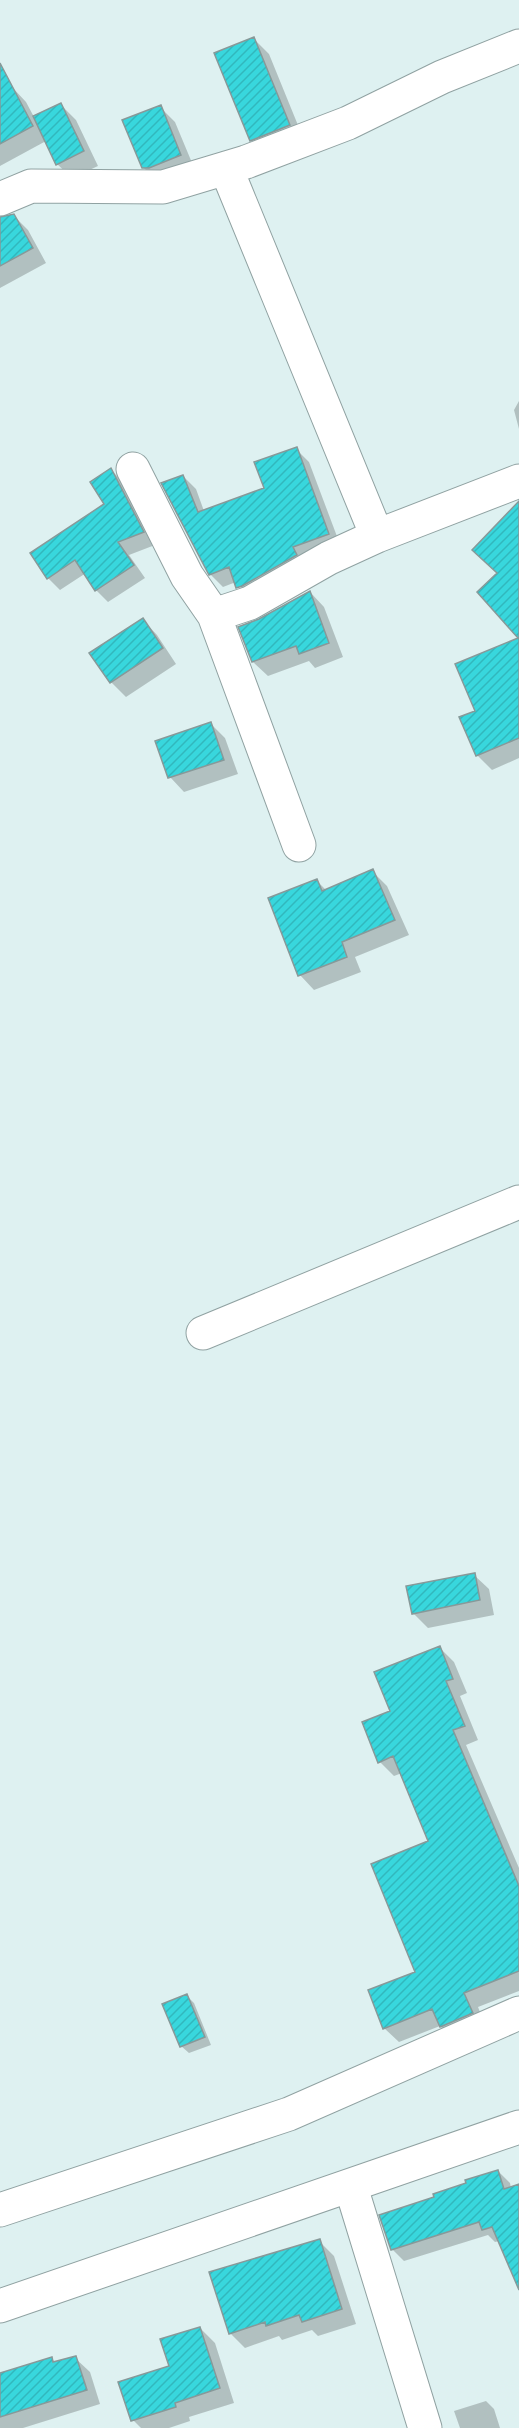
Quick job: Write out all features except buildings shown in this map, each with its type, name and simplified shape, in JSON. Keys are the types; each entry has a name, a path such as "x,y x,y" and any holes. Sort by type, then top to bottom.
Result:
{"street":[{"path":"0,199 31,186 163,187 226,168 348,123 442,77 519,46"},
{"path":"226,168 377,536"},
{"path":"133,468 187,576 214,615 299,845"},
{"path":"214,615 250,603 328,558 377,536 519,481"},
{"path":"203,1333 519,1202"},
{"path":"0,2210 289,2114 519,2013"},
{"path":"0,2306 351,2187 519,2127"},
{"path":"351,2187 425,2428"}]}
